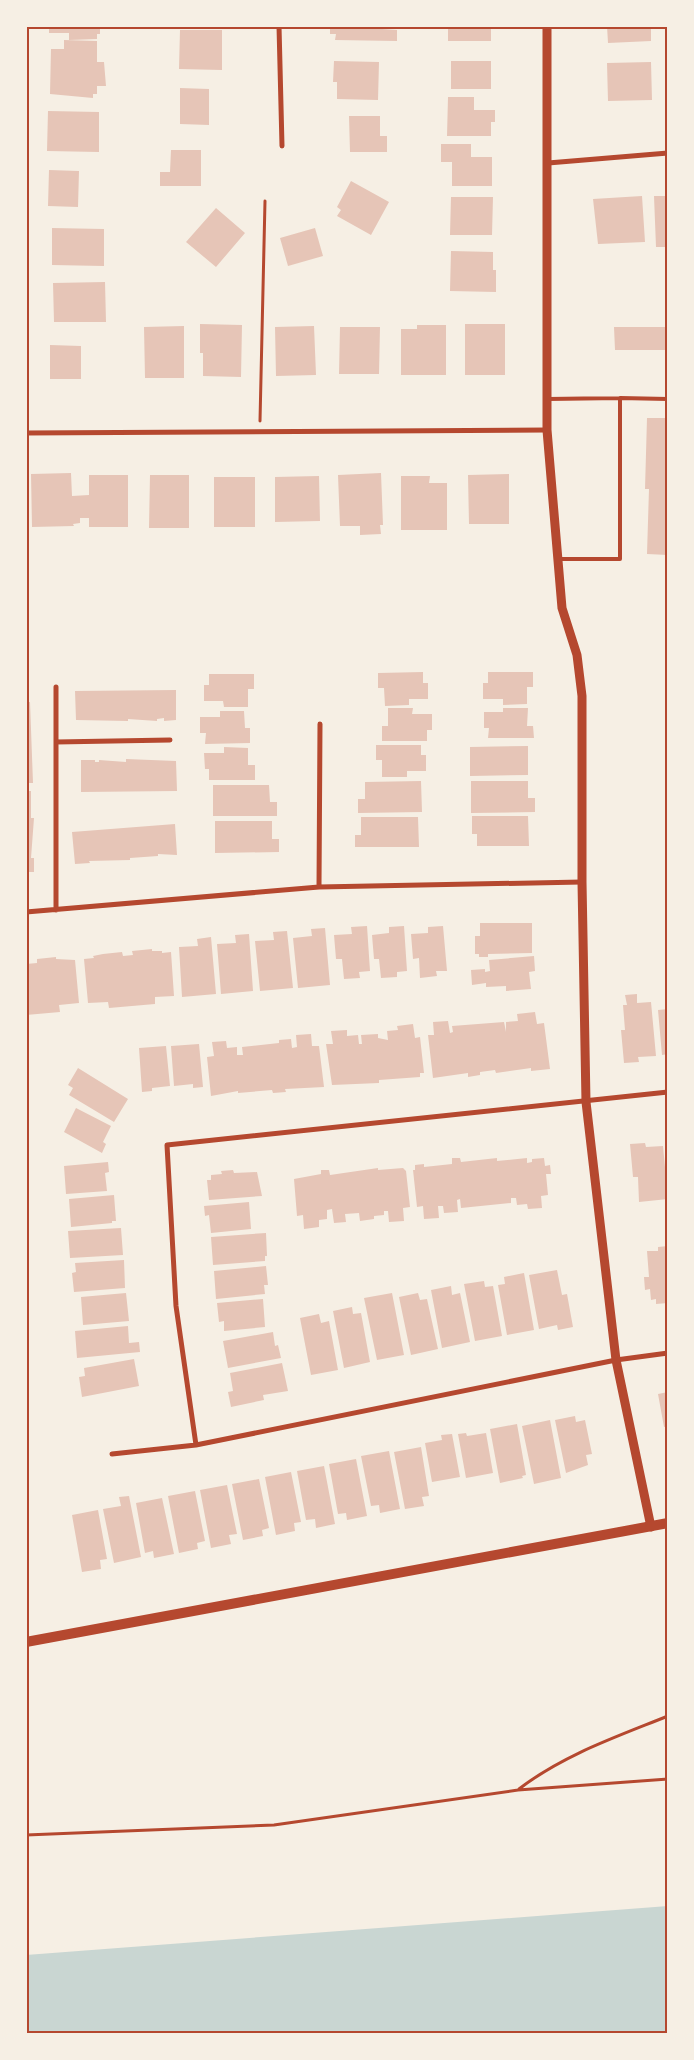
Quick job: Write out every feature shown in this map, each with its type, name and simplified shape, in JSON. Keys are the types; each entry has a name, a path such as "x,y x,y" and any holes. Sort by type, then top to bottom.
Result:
{"main road":[{"path":"26,1642 668,1523"}],"street":[{"path":"279,26 282,146"},
{"path":"547,26 547,430 562,608 577,655 582,696 582,882 586,1102 616,1360 651,1527"},
{"path":"548,163 668,153"},
{"path":"26,433 547,430"},
{"path":"56,687 56,910"},
{"path":"319,887 320,724"},
{"path":"56,742 170,740"},
{"path":"26,912 319,887 582,882"},
{"path":"196,1445 176,1306 167,1145 668,1092"},
{"path":"112,1454 196,1445 616,1360 668,1353"}],"lane":[{"path":"557,559 620,559 620,398"},
{"path":"548,399 668,399"}],"path":[{"path":"259,432 265,201"},
{"path":"518,1790 542,1771 565,1759 668,1716"},
{"path":"26,1835 274,1825 518,1790 668,1780"}],"shaded area":[{"path":"668,1906 668,2034 26,2034 26,1955"}],"building":[{"path":"49,26 100,26 100,34 97,34 97,39 69,40 69,33 49,33"},
{"path":"330,26 382,26 382,29 397,30 397,41 335,40 336,34 330,34"},
{"path":"448,26 491,26 491,41 448,41"},
{"path":"607,26 651,26 651,41 608,43"},
{"path":"180,30 222,30 222,70 179,69"},
{"path":"64,40 97,41 97,62 104,62 106,86 97,86 97,94 93,94 93,98 50,94 51,49 64,49"},
{"path":"334,61 379,62 378,100 337,99 337,82 333,82"},
{"path":"451,61 491,61 491,89 451,89"},
{"path":"651,62 652,100 608,101 607,63"},
{"path":"180,88 209,89 209,125 180,124"},
{"path":"448,97 474,97 474,110 495,110 495,122 491,122 491,136 447,136"},
{"path":"48,111 99,112 99,152 47,151"},
{"path":"349,116 380,116 380,136 387,136 387,152 350,152"},
{"path":"441,144 471,144 471,157 492,157 492,186 452,186 452,162 441,162"},
{"path":"171,150 201,150 201,186 160,186 160,172 170,172"},
{"path":"49,170 79,171 78,207 48,206"},
{"path":"351,181 389,202 371,235 337,216 341,210 337,207"},
{"path":"642,196 645,242 598,244 593,199"},
{"path":"654,196 668,196 668,247 656,247"},
{"path":"451,197 493,197 492,235 450,235"},
{"path":"216,208 245,233 216,267 186,242"},
{"path":"52,228 104,229 104,266 52,265"},
{"path":"315,228 323,256 288,266 280,238"},
{"path":"451,251 493,252 493,270 496,270 496,292 450,291"},
{"path":"105,282 106,322 54,322 53,283"},
{"path":"200,324 242,325 241,377 203,376 203,353 200,353"},
{"path":"465,324 505,324 505,375 465,375"},
{"path":"417,325 446,325 446,375 401,375 401,329 417,329"},
{"path":"184,326 184,378 145,378 144,327"},
{"path":"314,326 316,375 276,376 275,327"},
{"path":"340,327 380,327 379,374 339,374"},
{"path":"614,327 668,327 668,350 615,350"},
{"path":"50,345 81,346 81,379 50,379"},
{"path":"647,418 668,418 668,555 647,554 649,489 645,489"},
{"path":"71,473 72,496 89,495 89,475 128,475 128,527 89,527 89,518 80,518 80,523 73,524 74,526 32,527 31,474"},
{"path":"381,473 383,525 380,525 381,534 360,535 360,526 340,526 338,475"},
{"path":"509,474 509,524 469,524 468,475"},
{"path":"150,475 189,475 189,528 149,528"},
{"path":"319,476 320,521 275,522 275,477"},
{"path":"401,476 430,476 429,483 447,483 447,530 401,530"},
{"path":"214,477 255,477 255,527 214,527"},
{"path":"423,672 423,683 428,683 428,699 409,699 409,705 385,706 384,688 378,688 378,673"},
{"path":"488,672 533,672 533,687 527,687 527,704 503,705 503,699 483,699 483,683 488,683"},
{"path":"209,674 254,674 254,689 248,689 248,707 224,707 223,701 204,701 204,685 209,685"},
{"path":"176,690 176,720 164,721 164,718 157,719 157,721 128,719 128,721 76,720 75,691"},
{"path":"26,702 30,702 33,783 26,783"},
{"path":"388,708 413,708 412,714 432,714 432,730 427,730 427,741 382,741 382,726 388,726"},
{"path":"503,708 528,708 527,726 533,726 534,738 488,738 489,728 484,728 484,712 503,712"},
{"path":"220,711 244,711 245,728 250,728 250,743 205,744 206,733 200,733 200,717 220,717"},
{"path":"376,745 421,745 421,755 426,755 426,771 407,771 407,777 382,777 382,760 376,760"},
{"path":"528,746 528,775 470,776 470,747"},
{"path":"224,747 248,748 248,765 255,765 255,780 209,780 209,769 205,769 204,753 224,753"},
{"path":"126,759 176,761 177,791 81,792 81,760 126,762"},
{"path":"421,781 422,812 358,813 358,799 365,799 365,782"},
{"path":"471,781 528,781 528,798 535,798 535,812 471,813"},
{"path":"213,785 269,785 270,802 277,802 277,816 213,816"},
{"path":"26,791 31,791 31,818 34,818 31,858 34,858 34,872 26,872"},
{"path":"472,816 528,816 529,846 477,846 477,834 472,834"},
{"path":"361,817 418,817 419,847 355,847 355,835 361,835"},
{"path":"215,821 272,821 272,839 279,839 279,852 215,853"},
{"path":"175,824 177,855 158,854 158,856 130,858 130,860 89,861 90,863 75,864 72,832"},
{"path":"480,923 532,923 532,953 488,954 488,957 479,957 479,954 475,954 475,936 480,936"},
{"path":"367,926 370,971 359,972 360,978 344,979 342,959 336,959 334,935 352,934 351,927"},
{"path":"404,926 407,971 397,972 397,977 381,978 379,959 374,959 372,935 389,933 389,927"},
{"path":"443,926 447,971 436,971 437,976 420,978 419,958 413,959 411,934 428,933 428,927"},
{"path":"325,928 330,985 298,988 293,938 312,936 311,929"},
{"path":"287,931 293,988 260,991 255,941 274,940 273,932"},
{"path":"249,934 253,991 221,994 217,944 236,943 235,935"},
{"path":"211,937 216,994 182,997 179,947 198,946 197,939"},
{"path":"152,949 152,951 162,951 162,953 171,952 174,996 155,997 155,1004 109,1008 108,1002 88,1003 84,959 122,952 123,956 133,955 132,951"},
{"path":"534,956 535,971 529,972 531,989 506,991 506,986 486,987 486,983 472,985 471,970 485,969 485,972 490,971 489,960"},
{"path":"56,957 56,959 75,960 79,1003 59,1005 60,1012 26,1015 26,964 37,963 37,959"},
{"path":"637,994 637,1003 651,1002 656,1056 638,1057 639,1062 624,1063 621,1030 625,1030 623,1005 627,1005 625,995"},
{"path":"668,1009 668,1054 662,1055 658,1010"},
{"path":"535,1012 537,1024 544,1023 550,1069 531,1071 531,1068 496,1073 495,1070 480,1072 480,1075 468,1077 468,1073 433,1078 428,1035 434,1035 433,1022 448,1021 450,1033 453,1032 452,1026 504,1022 506,1032 506,1022 518,1021 517,1014"},
{"path":"413,1024 415,1038 420,1037 424,1073 420,1073 420,1077 379,1080 379,1083 332,1085 326,1044 333,1044 331,1031 347,1030 347,1036 358,1035 359,1044 362,1044 361,1035 378,1034 378,1038 388,1040 387,1031 398,1030 397,1026"},
{"path":"311,1034 312,1046 319,1046 324,1087 285,1089 286,1092 273,1093 272,1090 238,1093 238,1091 211,1096 207,1057 214,1056 212,1042 226,1041 227,1048 237,1047 237,1055 243,1055 242,1047 279,1043 279,1040 291,1039 292,1048 297,1047 296,1035"},
{"path":"199,1044 203,1087 193,1088 193,1084 174,1086 171,1046"},
{"path":"166,1046 170,1086 152,1088 152,1091 142,1092 139,1048"},
{"path":"78,1068 128,1099 114,1122 69,1095 73,1088 68,1085"},
{"path":"76,1108 111,1126 103,1142 106,1144 102,1153 64,1132"},
{"path":"645,1143 646,1147 663,1146 668,1199 639,1202 638,1177 633,1177 630,1144"},
{"path":"452,1158 460,1158 461,1162 497,1158 497,1161 527,1158 527,1163 532,1162 532,1159 544,1158 545,1166 550,1165 551,1174 546,1174 548,1195 541,1196 542,1208 528,1209 527,1204 517,1205 516,1198 511,1198 511,1203 461,1208 460,1199 457,1200 458,1212 444,1213 443,1206 438,1206 439,1218 424,1219 423,1206 417,1207 413,1170 415,1170 415,1165 424,1164 424,1167 452,1164"},
{"path":"108,1162 109,1172 105,1173 107,1191 66,1194 64,1166"},
{"path":"378,1168 378,1170 403,1168 406,1171 410,1207 403,1208 404,1221 389,1222 388,1211 384,1211 384,1215 360,1221 359,1213 345,1214 346,1222 334,1223 332,1209 327,1210 327,1219 319,1220 319,1227 304,1229 303,1215 297,1216 294,1179 321,1174 321,1170 329,1170 330,1175"},
{"path":"233,1170 234,1173 257,1172 262,1196 209,1200 207,1180 211,1180 211,1175 222,1174 221,1171"},
{"path":"114,1195 116,1221 71,1227 69,1199"},
{"path":"249,1202 251,1229 211,1233 209,1215 205,1216 204,1206"},
{"path":"121,1228 123,1255 70,1258 68,1231"},
{"path":"266,1233 267,1256 265,1256 265,1261 213,1265 211,1237"},
{"path":"668,1246 668,1303 656,1304 656,1299 651,1300 650,1289 645,1290 644,1277 649,1277 647,1251 658,1251 658,1247"},
{"path":"124,1260 125,1288 74,1292 72,1273 76,1272 75,1263"},
{"path":"266,1266 268,1285 264,1285 265,1294 216,1299 214,1271"},
{"path":"557,1270 562,1295 567,1294 573,1327 558,1330 557,1325 539,1329 529,1275"},
{"path":"524,1273 534,1330 507,1335 498,1285 505,1284 504,1277"},
{"path":"484,1281 485,1287 493,1286 502,1336 475,1341 464,1284"},
{"path":"451,1286 452,1295 460,1293 470,1342 442,1348 431,1290"},
{"path":"126,1293 129,1321 83,1325 81,1297"},
{"path":"392,1293 404,1355 377,1360 364,1298"},
{"path":"418,1293 420,1300 427,1299 438,1349 411,1355 399,1297"},
{"path":"263,1299 265,1327 224,1331 224,1321 219,1322 217,1303"},
{"path":"352,1307 353,1314 361,1313 370,1362 344,1368 333,1311"},
{"path":"319,1314 321,1323 329,1321 338,1370 311,1375 300,1318"},
{"path":"128,1326 129,1343 139,1342 140,1352 77,1358 75,1331"},
{"path":"273,1332 275,1346 278,1345 281,1358 228,1368 223,1341"},
{"path":"134,1359 139,1386 82,1397 79,1377 85,1376 84,1368"},
{"path":"282,1363 288,1391 263,1395 264,1400 231,1407 228,1392 233,1391 230,1373"},
{"path":"668,1392 668,1426 664,1427 658,1394"},
{"path":"575,1416 576,1422 585,1420 592,1454 586,1455 588,1465 566,1473 555,1420"},
{"path":"550,1420 561,1478 534,1484 522,1426"},
{"path":"517,1424 526,1475 522,1476 523,1478 500,1483 490,1429"},
{"path":"466,1433 467,1436 486,1433 493,1473 466,1478 458,1434"},
{"path":"452,1434 460,1477 432,1482 425,1443 442,1440 441,1435"},
{"path":"421,1447 429,1496 422,1497 424,1506 405,1509 394,1452"},
{"path":"389,1451 400,1509 380,1513 379,1505 371,1506 361,1456"},
{"path":"356,1459 367,1516 347,1520 346,1513 338,1514 329,1464"},
{"path":"324,1466 335,1524 316,1528 315,1519 306,1520 297,1471"},
{"path":"291,1472 301,1522 294,1523 295,1531 276,1535 265,1477"},
{"path":"259,1479 269,1528 262,1530 263,1536 243,1540 232,1484"},
{"path":"227,1485 237,1534 229,1535 231,1544 211,1548 200,1490"},
{"path":"195,1491 205,1541 197,1543 198,1549 179,1553 168,1496"},
{"path":"129,1496 141,1557 114,1563 103,1509 121,1506 119,1497"},
{"path":"162,1498 174,1554 154,1558 153,1551 145,1553 136,1503"},
{"path":"98,1510 107,1559 100,1560 101,1569 82,1572 72,1515"}]}
